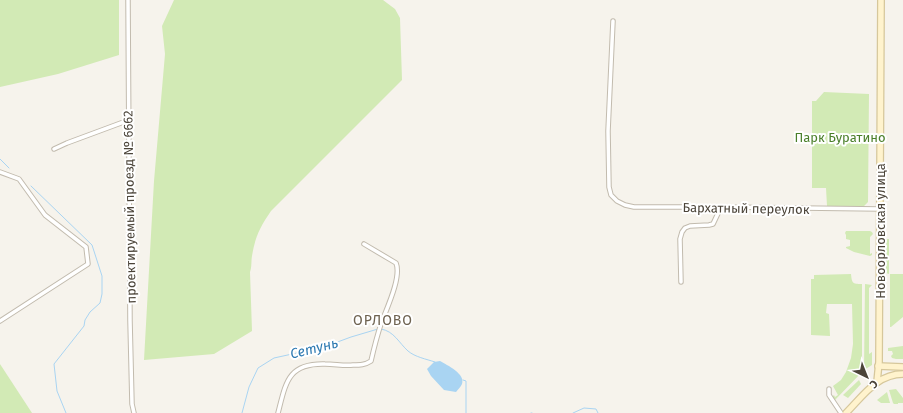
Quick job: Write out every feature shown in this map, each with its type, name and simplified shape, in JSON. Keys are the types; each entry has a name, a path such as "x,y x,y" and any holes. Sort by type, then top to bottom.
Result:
{"street":[{"name":"проектируемый проезд № 6662","path":"128,0 130,321 132,404 134,413"},
{"name":"Новоорловская улица","path":"877,382 881,0"},
{"name":"Бархатный переулок","path":"613,21 608,131 609,187 614,198 621,203 634,207 880,209"},
{"path":"54,149 128,120"},
{"path":"0,172 19,179 45,215 86,247 88,264 0,321"},
{"path":"681,282 680,239 682,232 685,228 690,226 713,224 720,207"},
{"path":"278,413 284,388 292,374 300,368 309,365 325,364 363,365 367,364 371,360 381,326 393,294 397,266 396,263 364,244"},
{"path":"878,366 903,367"},
{"path":"846,413 877,382 894,374 903,374"},
{"path":"829,389 829,395 842,413"}],"green space":[{"path":"0,0 119,0 119,55 58,74 0,87"},
{"path":"174,0 383,0 395,9 400,18 402,80 271,211 258,232 250,272 252,331 214,354 144,360 154,181 165,54 162,26"},
{"name":"Парк Буратино","path":"824,92 869,94 868,202 863,207 827,206 826,188 812,188 812,101 816,101"},
{"path":"846,231 872,232 873,234 870,237 870,254 872,253 872,255 870,256 854,252 846,248 850,246 850,240 846,239"},
{"path":"886,239 889,239 889,274 886,273"},
{"path":"851,274 853,282 856,284 862,284 862,372 834,401 831,398 834,395 835,397 838,395 833,386 841,380 846,372 851,358 853,344 852,304 827,304 826,313 829,314 830,336 811,335 811,279 814,279 814,275"},
{"path":"890,274 903,274 903,317 891,327 890,327"},
{"path":"865,284 872,285 869,288 869,354 872,352 872,365 864,370"},
{"path":"903,346 903,359 892,358 892,351 888,351 888,348"},
{"path":"0,364 32,413 0,413"},
{"path":"859,380 861,384 848,398 843,395"},
{"path":"896,389 903,398 903,403 893,403 889,390"},
{"path":"887,392 890,403 881,403 877,400"}],"water":[{"path":"440,361 459,373 462,384 456,392 444,390 431,376 427,369 434,362"}],"waterway":[{"name":"Сетунь","path":"0,159 9,168"},
{"name":"Сетунь","path":"31,186 92,245 102,276 102,294 100,303 90,312 85,320 84,326 54,364 57,391 66,413"},
{"name":"Сетунь","path":"242,413 249,387 258,368 274,358 324,347 378,329"},
{"name":"Сетунь","path":"381,329 386,330 393,335 414,355 435,362"},
{"name":"Сетунь","path":"463,380 466,381 466,413"},
{"name":"Сетунь","path":"573,413 584,408 596,409 598,413"}],"district":[{"name":"ОРЛОВО","path":"383,320"}]}
